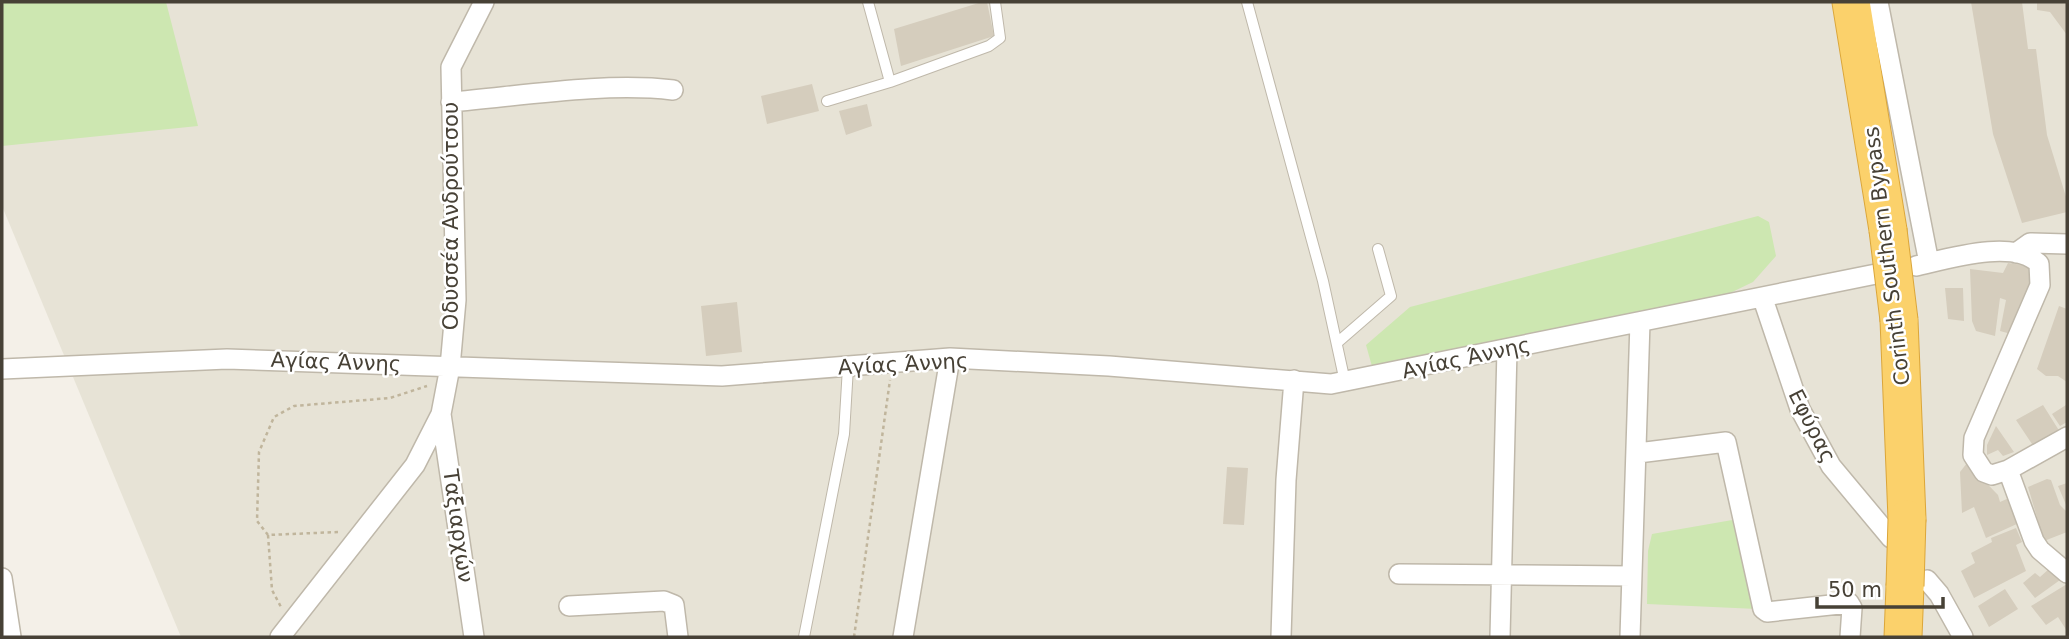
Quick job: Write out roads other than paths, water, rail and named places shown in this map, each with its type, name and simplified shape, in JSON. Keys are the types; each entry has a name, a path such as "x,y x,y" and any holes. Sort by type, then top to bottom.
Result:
{"highway":[{"name":"Corinth Southern Bypass","path":"1851,2 1888,230 1899,320 1899,529 1916,583 1903,637"}],"street":[{"name":"Οδυσσέα Ανδρούτσου","path":"284,630 415,465 441,414 449,373 456,300 450,67 484,2"},
{"path":"1878,2 1923,264 1988,252 2016,253 2032,257 2039,264 2040,285 1974,438 1973,455 1984,472 1992,475 2008,470 2067,437"},
{"path":"451,102 650,87 673,90"},
{"path":"2016,253 2029,243 2067,244"},
{"name":"Αγίας Άννης","path":"2,369 227,359 373,362 449,373 722,376 950,358 1109,366 1331,384 1763,299 1876,274"},
{"name":"Εφύρας","path":"1763,299 1800,409 1831,466 1899,529"},
{"path":"1630,637 1638,453 1640,322"},
{"path":"1500,637 1507,349"},
{"path":"903,637 950,358"},
{"path":"1281,637 1285,493 1294,380"},
{"name":"Ταξιαρχών","path":"441,414 474,637"},
{"path":"1638,453 1726,442 1763,609 1767,612 1849,603 1852,608 1850,637"},
{"path":"2008,470 2034,541 2040,550 2067,573"},
{"path":"1399,575 1632,576"},
{"path":"2,578 11,637"},
{"path":"1916,583 1939,593 1964,637"},
{"path":"569,606 664,601 674,605 678,637"}],"lane":[{"path":"868,2 890,82"},
{"path":"827,101 890,82 989,46 1000,37 995,2"},
{"path":"1247,2 1338,342 1345,382"},
{"path":"1338,342 1391,296 1378,249"},
{"path":"804,637 844,434 848,366"}]}
